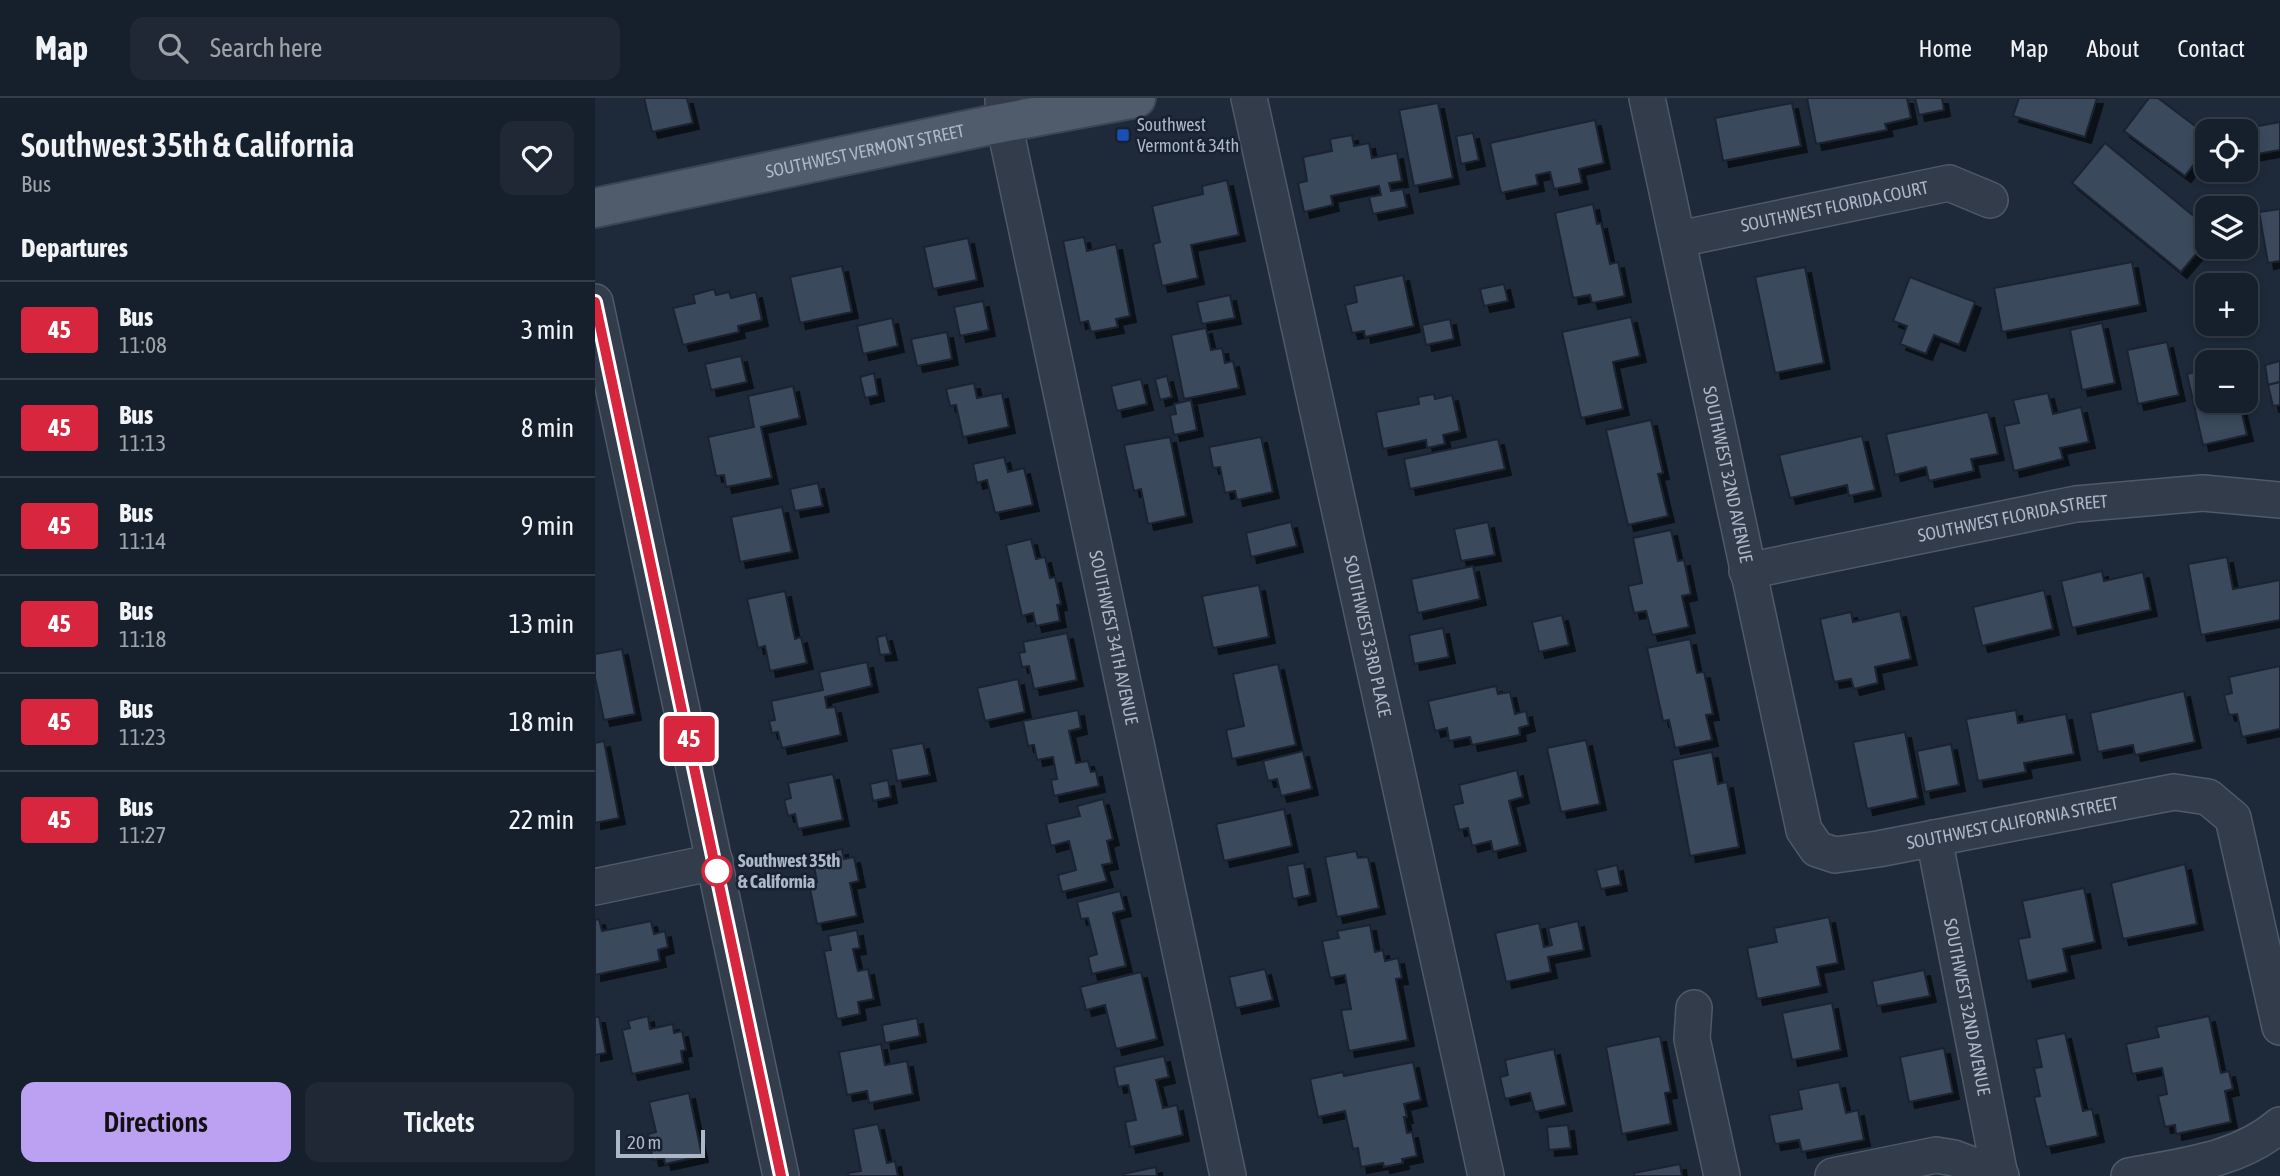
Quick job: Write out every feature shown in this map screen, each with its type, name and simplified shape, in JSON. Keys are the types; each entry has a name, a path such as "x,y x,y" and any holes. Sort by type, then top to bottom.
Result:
{"main road":[{"name":"SOUTHWEST VERMONT STREET","path":"595,208 1004,111 1136,98"}],"street":[{"name":"SOUTHWEST 33RD PLACE","path":"1249,98 1486,1176"},
{"name":"SOUTHWEST 32ND AVENUE","path":"1647,98 1804,830 1817,849"},
{"name":"SOUTHWEST 34TH AVENUE","path":"1004,111 1228,1176"},
{"name":"SOUTHWEST FLORIDA COURT","path":"1679,239 1949,183 1990,200"},
{"path":"595,302 781,1176"},
{"name":"SOUTHWEST FLORIDA STREET","path":"1747,571 2076,503 2203,493 2280,500"},
{"name":"SOUTHWEST CALIFORNIA STREET","path":"1817,849 1835,855 2174,792 2208,797 2233,818 2280,1027"},
{"name":"SOUTHWEST 32ND AVENUE","path":"1934,838 2000,1176"},
{"path":"595,887 715,862"},
{"path":"1694,1008 1692,1039 1722,1176"},
{"path":"2129,1176 2206,1161 2238,1151 2253,1145 2280,1125"},
{"path":"1833,1176 1936,1155 1954,1158 2000,1176"}],"building":[{"path":"644,98 687,98 693,123 652,132"},
{"path":"1807,98 1907,98 1911,118 1885,124 1887,130 1816,144"},
{"path":"1915,98 1942,98 1944,110 1919,115"},
{"path":"2019,98 2097,98 2085,137 2013,116"},
{"path":"2149,98 2158,98 2195,126 2195,163 2185,176 2124,131"},
{"path":"1438,103 1453,178 1414,186 1399,110"},
{"path":"1792,103 1801,146 1723,161 1715,118"},
{"path":"1595,120 1604,163 1579,169 1582,183 1554,189 1550,172 1536,175 1538,185 1501,193 1490,143"},
{"path":"2280,122 2280,150 2258,154 2258,126"},
{"path":"1473,133 1479,160 1461,164 1456,136"},
{"path":"1352,135 1354,146 1369,143 1372,158 1397,153 1402,181 1389,183 1391,191 1403,189 1407,207 1373,214 1369,197 1381,195 1379,186 1331,196 1333,205 1304,212 1298,183 1307,181 1303,157 1332,151 1330,139"},
{"path":"2105,143 2195,217 2195,255 2181,272 2072,183"},
{"path":"1227,180 1239,235 1191,245 1198,278 1162,286 1153,244 1160,242 1152,206 1203,194 1202,186"},
{"path":"1593,204 1597,224 1601,223 1610,264 1618,262 1625,296 1592,303 1590,295 1573,298 1555,213"},
{"path":"2280,209 2280,261 2268,263 2259,212"},
{"path":"1084,237 1087,251 1116,244 1130,316 1116,319 1118,327 1091,332 1088,321 1080,323 1063,241"},
{"path":"968,238 977,280 933,289 924,247"},
{"path":"2132,262 2140,305 2002,332 1994,288"},
{"path":"842,266 852,312 800,323 790,277"},
{"path":"1805,267 1824,363 1775,373 1755,277"},
{"path":"1403,275 1414,326 1365,337 1364,331 1352,333 1345,305 1357,302 1354,286"},
{"path":"1910,277 1975,302 1959,345 1934,335 1926,354 1900,344 1907,326 1893,321"},
{"path":"1504,284 1508,301 1484,306 1480,289"},
{"path":"714,289 716,295 729,292 731,298 756,292 762,320 738,326 739,332 683,345 673,308 695,303 693,295"},
{"path":"1230,295 1235,318 1202,324 1197,302"},
{"path":"983,301 989,330 960,336 954,307"},
{"path":"1631,317 1640,356 1613,362 1623,409 1581,418 1562,332"},
{"path":"892,318 898,346 863,354 857,326"},
{"path":"1450,319 1454,339 1426,345 1422,325"},
{"path":"2102,323 2115,383 2082,390 2070,330"},
{"path":"1206,328 1211,350 1222,348 1225,363 1233,361 1239,388 1184,399 1171,335"},
{"path":"947,332 952,359 917,366 911,339"},
{"path":"2167,342 2179,395 2138,404 2127,350"},
{"path":"741,356 747,382 711,390 705,364"},
{"path":"2280,361 2280,382 2268,385 2265,365"},
{"path":"2195,372 2195,410 2187,374"},
{"path":"874,373 878,395 865,398 860,377"},
{"path":"1167,376 1172,397 1160,400 1155,379"},
{"path":"1141,379 1147,404 1117,411 1111,386"},
{"path":"2280,382 2280,405 2273,406 2268,385"},
{"path":"974,383 977,398 1002,393 1009,427 963,437 956,405 950,406 946,389"},
{"path":"793,386 800,418 761,427 772,478 726,487 724,475 716,476 708,437 754,427 748,396"},
{"path":"2048,393 2053,414 2081,407 2089,442 2060,448 2063,459 2014,471 2004,426 2019,423 2013,400"},
{"path":"1434,394 1435,399 1452,395 1460,431 1443,435 1445,444 1427,448 1426,440 1383,449 1376,412 1419,404 1418,397"},
{"path":"1191,400 1197,430 1174,435 1170,415 1176,414 1174,404"},
{"path":"1988,412 1998,454 1971,459 1974,471 1929,481 1926,467 1895,475 1886,434"},
{"path":"2196,413 2242,413 2247,435 2203,445"},
{"path":"1651,420 1663,473 1658,474 1668,516 1628,525 1606,430"},
{"path":"1862,436 1875,490 1849,496 1847,485 1790,498 1779,455"},
{"path":"1170,437 1186,516 1148,524 1141,489 1134,491 1124,445"},
{"path":"1261,437 1273,492 1237,500 1235,491 1225,493 1220,467 1213,468 1209,447"},
{"path":"1498,439 1505,469 1410,489 1404,459"},
{"path":"1004,457 1008,472 1024,468 1033,505 995,513 987,480 977,483 973,464"},
{"path":"818,483 823,506 795,511 790,489"},
{"path":"782,507 792,552 740,562 731,517"},
{"path":"1291,522 1297,546 1251,557 1246,533"},
{"path":"1488,522 1495,555 1461,561 1454,529"},
{"path":"1671,530 1678,561 1684,560 1691,594 1682,596 1689,627 1652,635 1646,611 1634,613 1628,586 1642,583 1633,538"},
{"path":"1031,539 1036,559 1045,557 1050,578 1055,577 1061,604 1057,605 1060,621 1036,626 1033,613 1022,616 1006,545"},
{"path":"2227,557 2233,589 2280,580 2280,620 2201,635 2188,564"},
{"path":"1473,566 1480,599 1418,613 1411,579"},
{"path":"2102,571 2104,581 2143,572 2151,610 2072,628 2061,581"},
{"path":"1259,585 1269,637 1213,648 1202,596"},
{"path":"2044,590 2053,629 1982,646 1973,607"},
{"path":"785,591 795,639 801,637 807,663 770,671 765,646 758,648 747,599"},
{"path":"1900,611 1911,659 1875,667 1878,683 1854,689 1851,679 1834,682 1820,619 1851,612 1853,622"},
{"path":"1562,615 1569,645 1539,652 1532,622"},
{"path":"1443,628 1449,657 1414,664 1409,635"},
{"path":"1067,633 1077,680 1034,689 1029,666 1022,667 1019,653 1025,652 1023,642"},
{"path":"886,635 891,654 880,655 877,637"},
{"path":"1690,639 1697,673 1704,672 1713,714 1706,715 1712,740 1675,748 1669,720 1663,721 1647,648"},
{"path":"622,649 635,714 604,720 595,678 595,654"},
{"path":"867,662 872,686 825,697 827,708 835,707 841,735 782,748 778,732 772,733 769,721 775,720 771,701 823,690 819,672"},
{"path":"1278,664 1296,745 1232,759 1226,730 1244,726 1233,674"},
{"path":"2280,666 2280,729 2242,737 2237,714 2229,715 2224,695 2232,693 2229,677"},
{"path":"1018,679 1025,712 985,721 977,688"},
{"path":"1496,686 1498,694 1510,692 1515,714 1526,711 1529,725 1519,728 1520,735 1472,745 1470,737 1449,741 1447,728 1435,731 1428,701"},
{"path":"2184,691 2195,742 2135,755 2133,745 2098,752 2090,713"},
{"path":"1078,710 1081,728 1069,731 1076,763 1088,761 1091,772 1096,771 1099,786 1054,796 1051,780 1057,779 1053,757 1037,760 1034,745 1028,746 1023,721"},
{"path":"2016,710 2018,723 2066,714 2074,754 2024,763 2026,772 1978,781 1966,719"},
{"path":"1905,732 1918,798 1867,809 1853,742"},
{"path":"1586,740 1600,804 1561,812 1547,748"},
{"path":"604,741 619,818 595,823 595,743"},
{"path":"923,743 930,775 897,781 891,749"},
{"path":"1951,744 1959,785 1925,792 1917,751"},
{"path":"1303,751 1312,789 1281,796 1277,779 1268,781 1263,761"},
{"path":"1712,752 1718,784 1727,782 1739,847 1690,856 1672,760"},
{"path":"1517,770 1523,797 1509,801 1520,845 1493,852 1491,841 1472,846 1468,828 1459,830 1453,805 1463,803 1459,785"},
{"path":"833,774 843,820 798,829 795,814 788,816 784,800 791,798 788,783"},
{"path":"888,780 891,797 873,801 870,784"},
{"path":"1103,799 1113,839 1107,841 1112,863 1102,865 1107,881 1062,892 1058,875 1076,870 1069,841 1051,846 1046,824 1080,816 1077,806"},
{"path":"1284,809 1292,846 1224,861 1216,824"},
{"path":"842,849 844,859 854,857 859,881 850,883 857,916 817,924 809,884 817,882 812,855"},
{"path":"1356,851 1358,858 1368,857 1379,908 1337,917 1325,857"},
{"path":"1304,863 1310,895 1293,899 1287,866"},
{"path":"2185,864 2197,924 2123,939 2111,883"},
{"path":"1617,865 1621,885 1601,889 1596,870"},
{"path":"2084,888 2095,942 2063,949 2068,972 2027,981 2018,939 2030,937 2022,901"},
{"path":"1120,891 1125,910 1113,913 1126,966 1092,974 1088,957 1097,954 1088,918 1081,919 1077,902"},
{"path":"1829,917 1838,963 1817,967 1821,986 1757,999 1747,948 1777,942 1774,928"},
{"path":"599,919 602,931 651,921 654,934 665,931 668,947 658,950 660,961 595,975 595,920"},
{"path":"1578,921 1584,950 1548,957 1551,972 1506,982 1495,933 1539,923 1544,947 1552,945 1548,928"},
{"path":"1370,925 1375,952 1383,950 1385,961 1398,958 1402,978 1396,979 1408,1040 1349,1051 1341,1010 1351,1009 1345,975 1330,978 1322,941 1339,938 1337,931"},
{"path":"857,930 860,948 853,949 858,971 868,969 874,999 858,1002 860,1014 837,1019 824,951 831,950 828,936"},
{"path":"1265,969 1273,1000 1236,1008 1229,977"},
{"path":"1924,970 1930,996 1877,1006 1872,981"},
{"path":"1141,972 1157,1039 1116,1049 1105,1005 1086,1010 1080,987"},
{"path":"1832,1003 1841,1050 1792,1060 1782,1013"},
{"path":"648,1016 650,1029 673,1024 674,1033 682,1031 686,1050 681,1051 683,1063 632,1074 622,1030 630,1028 628,1021"},
{"path":"2209,1016 2221,1073 2229,1071 2233,1089 2225,1091 2231,1122 2176,1134 2175,1125 2165,1127 2158,1096 2167,1094 2162,1068 2132,1074 2126,1044 2159,1037 2156,1027"},
{"path":"595,1017 599,1017 606,1053 595,1055"},
{"path":"917,1018 920,1036 885,1043 882,1025"},
{"path":"2065,1033 2083,1111 2092,1109 2098,1136 2046,1147 2034,1097 2040,1096 2034,1068 2042,1067 2036,1039"},
{"path":"1660,1036 1671,1092 1665,1093 1671,1124 1622,1134 1606,1047"},
{"path":"881,1044 885,1065 907,1061 913,1094 869,1103 867,1091 847,1095 839,1052"},
{"path":"1944,1048 1953,1093 1909,1102 1900,1057"},
{"path":"1554,1049 1566,1105 1535,1112 1530,1093 1505,1099 1500,1077 1508,1075 1505,1060"},
{"path":"1164,1056 1169,1077 1156,1080 1163,1108 1177,1105 1183,1135 1130,1147 1125,1122 1136,1120 1128,1085 1118,1087 1114,1067"},
{"path":"1413,1062 1421,1100 1404,1104 1407,1117 1404,1117 1407,1133 1412,1132 1417,1156 1402,1159 1403,1163 1384,1167 1383,1163 1361,1167 1358,1148 1353,1149 1345,1111 1318,1117 1310,1079 1343,1072 1344,1076"},
{"path":"1839,1082 1846,1113 1858,1110 1864,1140 1802,1152 1799,1140 1775,1144 1769,1115 1802,1109 1798,1090"},
{"path":"689,1093 702,1156 665,1164 664,1158 653,1160 648,1134 656,1132 649,1102"},
{"path":"878,1124 887,1163 895,1161 898,1176 849,1176 848,1173 861,1171 853,1129"},
{"path":"1568,1125 1571,1148 1549,1150 1547,1127"},
{"path":"1680,1164 1682,1176 1634,1176 1634,1173"},
{"path":"1156,1167 1157,1176 1123,1176 1123,1174"}],"bus line":[{"name":"45","path":"595,302 781,1176"}],"place":[{"name":"Southwest Vermont & 34th","path":"1123,135"},
{"name":"Southwest 35th & California","path":"717,871"}]}
